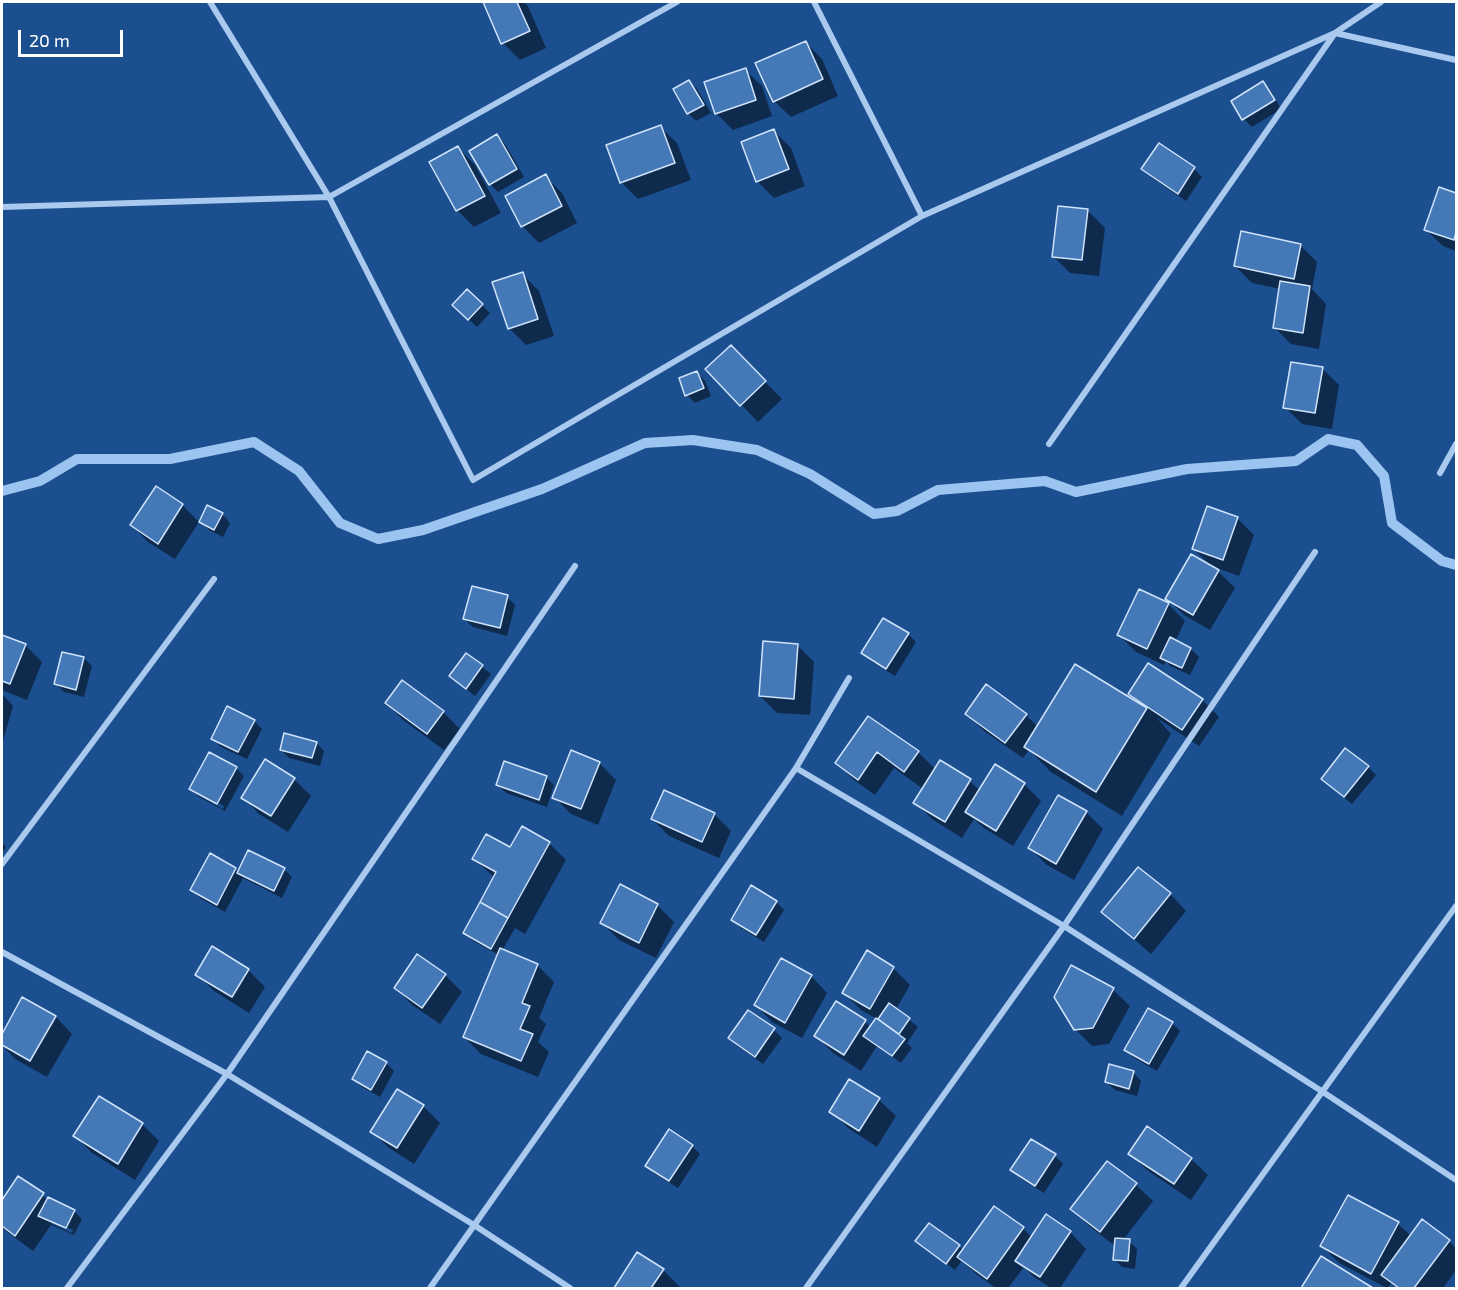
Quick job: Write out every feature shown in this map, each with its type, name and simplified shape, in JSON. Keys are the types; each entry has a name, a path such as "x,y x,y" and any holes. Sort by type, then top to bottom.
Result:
{"street":[{"path":"210,2 328,197 473,480 922,216 1335,33 1381,2"},
{"path":"2,207 328,197 678,2"},
{"path":"814,2 922,216"},
{"path":"1335,33 1456,60"},
{"path":"1049,444 1335,33"},
{"path":"1440,473 1456,444"},
{"path":"806,1288 1064,926 1315,552"},
{"path":"67,1288 227,1074 575,566"},
{"path":"2,864 214,579"},
{"path":"430,1288 796,768 849,678"},
{"path":"796,768 1064,926 1456,1180"},
{"path":"1181,1288 1456,906"},
{"path":"2,952 227,1074 474,1225 570,1288"}],"building":[{"path":"483,2 517,2 530,31 501,44"},
{"path":"806,41 823,79 773,102 755,63"},
{"path":"746,68 756,100 715,114 704,82"},
{"path":"689,80 704,105 687,114 673,89"},
{"path":"1263,81 1275,100 1242,120 1231,101"},
{"path":"661,125 675,163 620,183 606,145"},
{"path":"774,129 789,169 756,182 741,142"},
{"path":"497,134 517,169 489,185 469,151"},
{"path":"1159,143 1195,167 1178,194 1141,169"},
{"path":"458,146 485,196 456,211 429,162"},
{"path":"546,174 562,206 521,227 505,196"},
{"path":"1439,187 1456,193 1454,240 1424,230"},
{"path":"1058,206 1088,209 1082,260 1052,257"},
{"path":"1241,231 1301,244 1294,279 1234,266"},
{"path":"523,272 538,319 508,329 492,282"},
{"path":"1280,281 1310,286 1303,333 1273,328"},
{"path":"467,289 483,304 468,320 452,305"},
{"path":"731,345 766,381 740,406 705,369"},
{"path":"1291,362 1323,367 1315,413 1283,408"},
{"path":"697,371 704,388 685,396 679,378"},
{"path":"156,486 183,504 158,544 130,525"},
{"path":"207,505 223,513 214,530 199,522"},
{"path":"1207,506 1238,517 1223,560 1192,549"},
{"path":"1191,554 1219,570 1193,615 1165,599"},
{"path":"472,586 508,595 500,628 463,619"},
{"path":"1139,589 1169,603 1147,649 1117,635"},
{"path":"883,618 909,633 886,669 861,653"},
{"path":"2,635 26,644 10,684 2,681"},
{"path":"1170,637 1191,648 1182,668 1160,658"},
{"path":"763,641 798,644 794,699 759,696"},
{"path":"62,652 84,657 76,690 54,684"},
{"path":"466,653 483,665 466,689 449,676"},
{"path":"1148,663 1203,699 1182,730 1128,694"},
{"path":"1075,664 1147,708 1096,792 1024,747"},
{"path":"402,680 444,711 427,734 385,703"},
{"path":"986,684 1027,714 1005,743 965,714"},
{"path":"227,706 255,720 238,752 211,739"},
{"path":"868,716 919,751 904,772 877,752 858,780 835,763"},
{"path":"284,733 317,742 312,758 280,750"},
{"path":"1345,748 1369,766 1344,797 1321,779"},
{"path":"571,750 600,762 581,809 552,798"},
{"path":"209,752 237,767 217,804 189,789"},
{"path":"265,759 295,778 271,816 241,798"},
{"path":"940,760 971,779 945,822 913,803"},
{"path":"504,761 547,776 539,800 496,785"},
{"path":"995,764 1025,783 996,831 965,812"},
{"path":"664,790 715,813 702,842 651,819"},
{"path":"1058,795 1087,811 1056,864 1028,848"},
{"path":"522,826 550,842 508,918 480,902 496,872 472,859 486,834 510,847"},
{"path":"248,850 285,868 274,891 237,873"},
{"path":"210,853 236,868 217,905 190,890"},
{"path":"1138,867 1171,893 1134,939 1101,912"},
{"path":"620,884 658,904 639,943 600,923"},
{"path":"751,885 777,901 756,935 731,920"},
{"path":"480,902 508,918 491,949 463,933"},
{"path":"212,946 249,969 232,997 195,975"},
{"path":"500,948 538,964 522,1003 530,1006 520,1029 533,1034 521,1061 463,1037"},
{"path":"867,950 894,967 870,1009 842,993"},
{"path":"417,954 446,974 422,1008 394,988"},
{"path":"781,958 812,975 785,1023 754,1005"},
{"path":"1071,965 1114,988 1093,1028 1074,1030 1054,997"},
{"path":"22,997 56,1016 30,1061 2,1045 2,1034"},
{"path":"836,1001 866,1020 844,1055 814,1036"},
{"path":"889,1003 910,1018 899,1034 878,1019"},
{"path":"1148,1008 1173,1022 1149,1064 1124,1050"},
{"path":"748,1010 775,1028 755,1057 728,1038"},
{"path":"876,1018 905,1039 892,1056 863,1036"},
{"path":"367,1051 387,1062 371,1090 352,1079"},
{"path":"1109,1064 1134,1071 1129,1089 1105,1082"},
{"path":"849,1079 880,1098 859,1131 829,1112"},
{"path":"397,1089 424,1105 397,1148 370,1132"},
{"path":"99,1096 143,1123 118,1164 73,1136"},
{"path":"1147,1126 1192,1158 1174,1184 1128,1154"},
{"path":"669,1129 693,1145 669,1181 645,1166"},
{"path":"1031,1139 1056,1154 1035,1186 1010,1170"},
{"path":"1107,1161 1137,1183 1100,1232 1070,1209"},
{"path":"18,1176 44,1193 15,1236 2,1226 2,1200"},
{"path":"1348,1195 1399,1222 1371,1274 1320,1246"},
{"path":"48,1197 75,1210 66,1228 38,1216"},
{"path":"994,1206 1024,1227 987,1279 957,1257"},
{"path":"1046,1214 1071,1231 1040,1277 1015,1261"},
{"path":"1422,1219 1450,1240 1414,1288 1399,1288 1381,1275"},
{"path":"929,1223 960,1245 946,1264 915,1241"},
{"path":"1115,1238 1130,1239 1128,1261 1113,1260"},
{"path":"637,1252 664,1269 651,1288 614,1288"},
{"path":"1321,1256 1373,1288 1301,1288"}],"waterway":[{"path":"2,491 40,481 77,459 170,459 254,442 299,471 340,523 378,539 423,530 542,489 645,443 693,440 757,450 810,474 874,514 897,511 938,490 1045,481 1076,492 1187,469 1296,461 1328,439 1357,445 1384,476 1392,523 1442,561 1456,565"}]}
